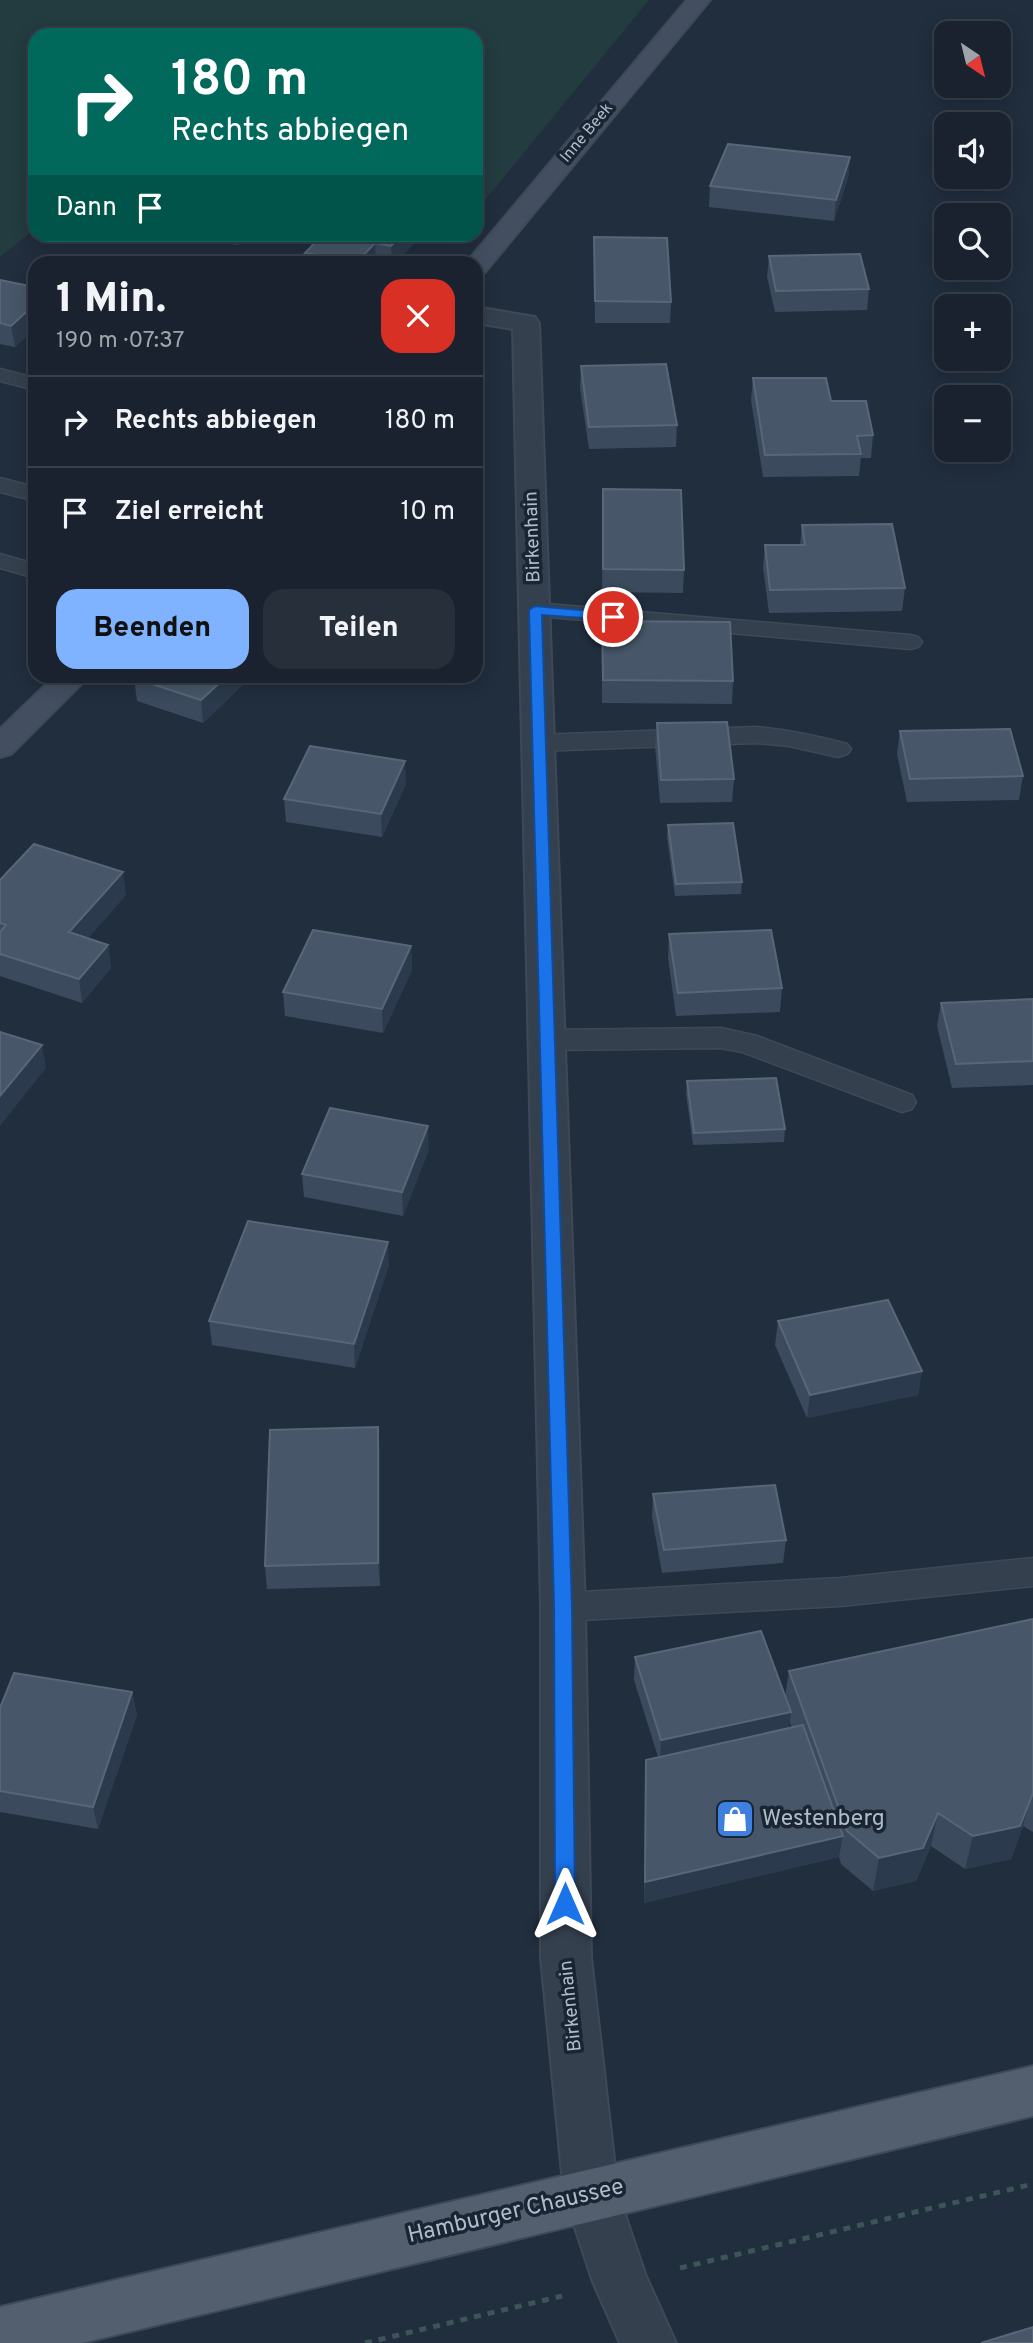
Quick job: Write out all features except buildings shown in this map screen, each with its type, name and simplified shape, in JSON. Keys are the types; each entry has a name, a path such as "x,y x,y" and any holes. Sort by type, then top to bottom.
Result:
{"main road":[{"name":"Hamburger Chaussee","path":"0,2335 1033,2091"}],"street":[{"name":"Inne Beek","path":"483,259 699,0"},
{"name":"Birkenhain","path":"483,316 526,323 563,1607 566,1958 591,2194 621,2282 648,2343"},
{"path":"0,747 66,683"}],"lane":[{"path":"0,375 28,382"},
{"path":"0,485 28,492"},
{"path":"0,561 28,569"},
{"path":"535,610 910,642"},
{"path":"537,743 756,735 789,738 838,749"},
{"path":"547,1040 721,1038 757,1047 902,1102"},
{"path":"563,1607 840,1592 1033,1572"}],"path":[{"path":"365,2343 1033,2184"}],"green space":[{"path":"0,0 649,0 483,202 483,28 28,28 28,235 0,257"}],"place":[{"name":"Westenberg","path":"735,1819"}],"route":[{"path":"565,1904 563,1607 535,610 613,617"}]}
